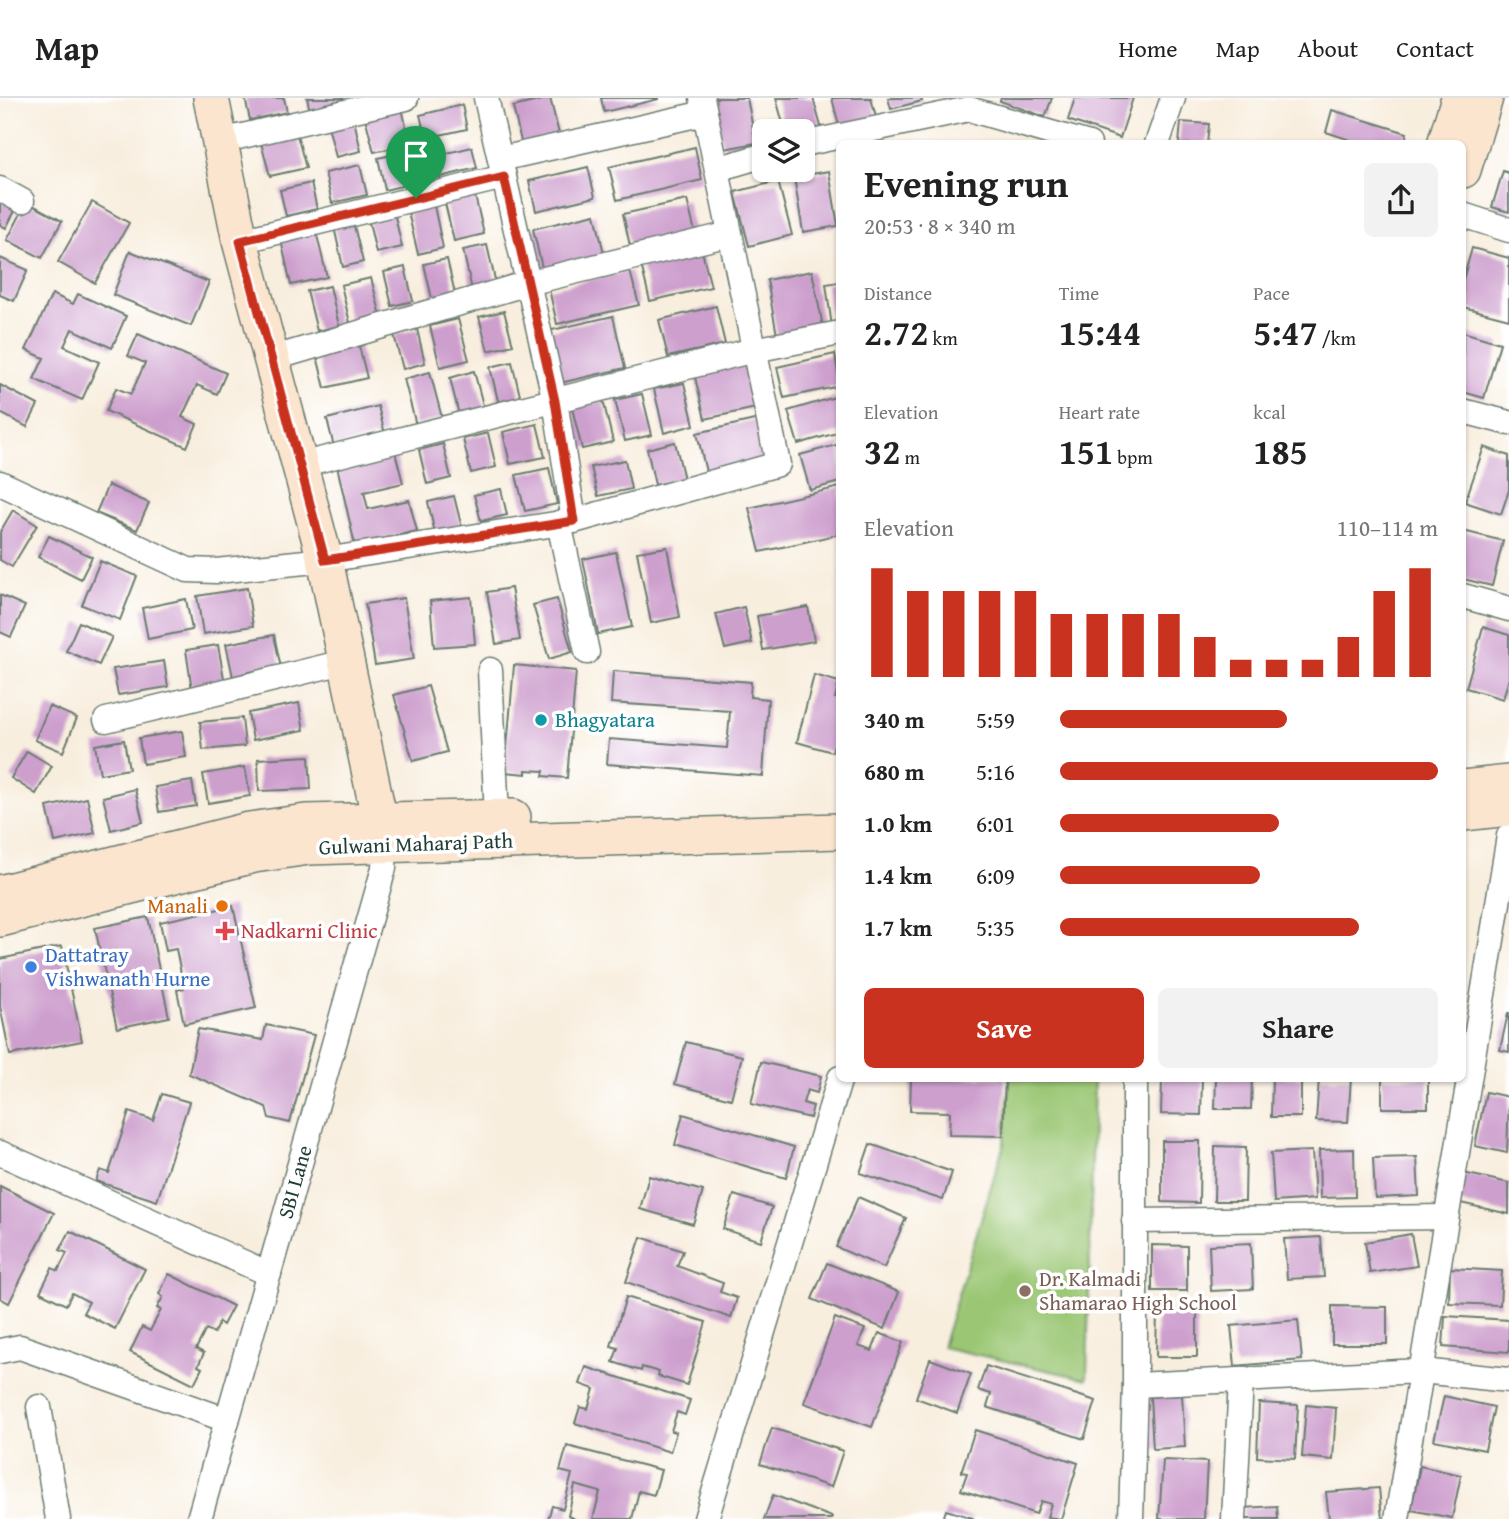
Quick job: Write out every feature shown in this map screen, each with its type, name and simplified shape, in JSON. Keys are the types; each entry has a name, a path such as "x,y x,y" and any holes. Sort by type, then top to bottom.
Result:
{"street":[{"path":"211,98 240,241 325,560 382,833"},
{"path":"221,141 406,98"},
{"path":"486,98 555,401 566,522 587,652"},
{"path":"1158,140 1173,98"},
{"path":"1446,140 1459,98"},
{"path":"1466,160 1485,98"},
{"path":"0,483 188,570 216,571 325,560 566,522 778,464 704,106 502,168 240,241"},
{"path":"815,141 969,109 1074,140"},
{"path":"717,169 752,159"},
{"path":"0,189 22,201"},
{"path":"1466,216 1509,230"},
{"path":"271,359 528,283 730,234"},
{"path":"300,465 754,350 836,334"},
{"path":"1466,412 1509,424"},
{"path":"1466,597 1509,609"},
{"path":"106,720 348,661"},
{"path":"490,670 497,817"},
{"path":"1466,788 1509,783"},
{"name":"Gulwani Maharaj Path","path":"0,919 254,855 497,817 836,808"},
{"path":"1466,813 1509,808"},
{"name":"Gulwani Maharaj Path","path":"0,893 249,830 306,822 382,833 836,831"},
{"name":"SBI Lane","path":"199,1519 384,868 382,833"},
{"path":"1466,1057 1470,1025 1509,836"},
{"path":"706,1519 838,1082"},
{"path":"1131,1519 1135,1385 1135,1082"},
{"path":"1397,1519 1446,1217 1463,1082"},
{"path":"0,1153 269,1274"},
{"path":"1134,1221 1446,1217"},
{"path":"0,1351 20,1347 227,1420"},
{"path":"1135,1385 1420,1371 1509,1380"},
{"path":"1234,1519 1241,1380"},
{"path":"39,1406 58,1519"}],"green space":[{"name":"Dr. Kalmadi Shamarao High School","path":"1010,1082 1094,1082 1087,1379 942,1347 1004,1144"}],"building":[{"path":"245,98 284,98 287,112 250,120"},
{"path":"307,98 343,98 345,103 310,111"},
{"path":"550,98 560,138 522,146 513,107"},
{"path":"601,98 659,98 659,99 604,112"},
{"path":"714,98 747,98 752,123 752,144 724,149"},
{"path":"776,98 813,98 822,130 815,131 815,119 782,119"},
{"path":"832,98 871,98 876,117 839,126"},
{"path":"888,98 921,98 922,101 891,109"},
{"path":"1001,98 1052,98 1045,117 1000,101"},
{"path":"1075,98 1133,98 1120,138 1068,120"},
{"path":"462,105 467,129 426,138 420,115"},
{"path":"402,108 410,144 374,152 365,117"},
{"path":"1332,110 1407,133 1405,140 1351,140 1326,132"},
{"path":"354,120 361,151 336,157 328,126"},
{"path":"1181,122 1209,124 1207,140 1179,140"},
{"path":"296,131 306,168 270,176 260,139"},
{"path":"472,147 477,168 436,178 431,157"},
{"path":"695,147 702,180 617,200 609,167"},
{"path":"414,150 421,181 385,190 378,158"},
{"path":"360,165 367,195 332,203 325,173"},
{"path":"588,167 595,197 536,211 529,181"},
{"path":"829,171 836,226 803,232 795,182 815,182 815,173"},
{"path":"1503,171 1509,173 1509,212 1492,207"},
{"path":"778,182 792,235 749,246 735,192"},
{"path":"311,183 317,209 286,216 280,190"},
{"path":"475,196 484,234 454,241 445,203"},
{"path":"0,198 17,207 6,228 0,225"},
{"path":"687,200 695,232 630,246 623,214"},
{"path":"27,202 62,221 42,258 7,240"},
{"path":"92,202 129,223 95,283 58,262"},
{"path":"434,206 443,248 418,254 408,212"},
{"path":"394,212 402,247 376,253 368,218"},
{"path":"595,214 605,258 543,272 533,229"},
{"path":"353,222 363,262 343,267 334,227"},
{"path":"316,231 327,277 291,285 281,240"},
{"path":"487,245 496,284 472,290 463,250"},
{"path":"701,247 711,287 650,301 640,260"},
{"path":"1472,248 1509,258 1509,319 1466,308 1466,269"},
{"path":"130,251 209,282 191,326 113,295"},
{"path":"0,258 28,270 14,301 0,295"},
{"path":"447,259 456,298 433,303 424,264"},
{"path":"405,267 413,301 392,306 384,272"},
{"path":"630,271 639,305 557,324 549,289"},
{"path":"812,271 823,327 777,335 767,280"},
{"path":"371,278 381,316 350,323 341,285"},
{"path":"836,283 836,326 832,327 826,284"},
{"path":"330,286 339,326 317,331 307,291"},
{"path":"52,294 73,304 78,294 126,316 112,348 72,329 64,346 99,362 82,400 34,379 44,358 26,350"},
{"path":"716,306 725,344 668,357 659,320"},
{"path":"504,311 513,345 488,351 479,317"},
{"path":"613,316 625,368 560,383 548,331"},
{"path":"458,319 469,360 440,367 430,326"},
{"path":"417,329 425,363 403,369 394,335"},
{"path":"1466,333 1500,343 1484,398 1466,393"},
{"path":"138,334 226,373 217,394 197,385 182,417 197,424 187,447 106,411 116,388 131,394 145,363 128,356"},
{"path":"357,338 367,378 325,388 315,348"},
{"path":"835,354 836,387 784,398 777,367"},
{"path":"745,361 756,408 705,419 694,373"},
{"path":"512,362 521,400 499,405 490,367"},
{"path":"474,371 484,409 459,415 450,378"},
{"path":"430,372 442,418 416,425 404,379"},
{"path":"684,383 694,425 664,433 654,389"},
{"path":"0,385 38,405 27,427 0,413"},
{"path":"642,394 652,435 625,441 615,400"},
{"path":"835,397 836,433 798,444 788,411"},
{"path":"603,400 613,442 582,449 572,408"},
{"path":"378,406 385,434 334,447 327,419"},
{"path":"759,419 769,458 706,472 697,433"},
{"path":"537,424 545,457 510,464 503,432"},
{"path":"488,433 496,467 471,473 463,439"},
{"path":"675,442 684,479 655,485 647,449"},
{"path":"443,444 451,478 427,484 419,450"},
{"path":"836,445 836,483 810,490 800,455"},
{"path":"1484,447 1509,456 1509,490 1501,514 1466,502"},
{"path":"395,452 403,483 364,492 368,509 409,500 417,531 355,545 337,466"},
{"path":"625,460 631,489 598,496 591,467"},
{"path":"549,468 557,504 525,511 516,475"},
{"path":"108,485 149,503 137,530 96,513"},
{"path":"836,488 836,535 760,552 749,508"},
{"path":"501,489 507,515 481,521 474,495"},
{"path":"454,496 462,528 435,534 428,502"},
{"path":"13,510 37,525 12,567 0,560 0,532"},
{"path":"1466,532 1503,541 1492,586 1466,580"},
{"path":"49,536 92,557 81,579 38,557"},
{"path":"667,547 680,617 651,623 637,552"},
{"path":"616,552 632,627 598,634 583,559"},
{"path":"100,561 137,576 120,620 82,605"},
{"path":"247,588 253,626 203,634 197,596"},
{"path":"511,588 520,640 496,644 487,592"},
{"path":"0,595 25,606 11,637 0,632"},
{"path":"471,597 475,644 434,647 430,601"},
{"path":"404,598 414,659 375,665 365,604"},
{"path":"186,599 192,630 148,639 142,608"},
{"path":"557,599 572,652 549,659 533,605"},
{"path":"744,607 752,643 725,649 716,614"},
{"path":"808,607 814,641 763,650 757,616"},
{"path":"79,622 112,637 99,665 66,651"},
{"path":"1483,627 1509,635 1509,678 1503,699 1466,688"},
{"path":"274,635 281,668 233,677 226,644"},
{"path":"218,645 225,684 192,690 186,650"},
{"path":"164,661 168,687 118,695 113,669"},
{"name":"Bhagyatara","path":"514,665 576,671 567,778 543,776 544,771 526,770 526,774 505,772"},
{"path":"613,671 751,682 750,697 768,699 763,776 607,764 609,739 727,748 730,711 611,703"},
{"path":"814,675 836,681 836,737 832,752 797,742"},
{"path":"428,686 447,752 413,761 394,695"},
{"path":"299,703 304,730 253,740 248,713"},
{"path":"49,706 77,718 63,752 35,740"},
{"path":"242,718 245,746 203,750 200,722"},
{"path":"182,731 186,757 143,764 139,738"},
{"path":"124,740 129,769 100,774 95,745"},
{"path":"27,751 52,766 36,794 11,778"},
{"path":"309,756 311,789 259,791 258,759"},
{"path":"245,767 250,796 208,803 203,774"},
{"path":"192,781 196,806 159,812 155,787"},
{"path":"135,789 143,822 111,830 103,797"},
{"path":"87,798 95,833 55,842 47,807"},
{"path":"233,906 256,1008 184,1024 177,990 184,988 176,949 166,951 160,922"},
{"path":"148,917 169,1017 117,1028 95,928"},
{"path":"62,946 82,1041 10,1055 0,1006 0,959"},
{"path":"1509,1013 1509,1052 1500,1050"},
{"path":"266,1025 314,1035 290,1123 269,1118 266,1107 189,1074 198,1029 263,1040"},
{"path":"686,1042 742,1056 731,1099 675,1084"},
{"path":"761,1062 821,1076 817,1093 807,1090 803,1103 813,1106 810,1118 751,1104"},
{"path":"911,1082 1005,1082 1003,1136 949,1135 950,1112 910,1111"},
{"path":"1162,1082 1202,1082 1201,1115 1161,1114"},
{"path":"1216,1082 1252,1082 1251,1109 1215,1109"},
{"path":"1272,1082 1301,1082 1301,1117 1271,1117"},
{"path":"1319,1082 1351,1082 1348,1122 1316,1121"},
{"path":"1382,1082 1428,1082 1428,1108 1382,1108"},
{"path":"1486,1092 1509,1097 1507,1153 1475,1146"},
{"path":"162,1094 189,1102 157,1201 96,1181 100,1170 109,1173 129,1112 153,1120"},
{"path":"683,1114 794,1147 786,1178 675,1145"},
{"path":"1162,1141 1200,1141 1199,1203 1162,1202"},
{"path":"870,1144 952,1172 943,1200 860,1173"},
{"path":"1215,1146 1246,1147 1245,1201 1214,1201"},
{"path":"1354,1149 1355,1197 1320,1198 1319,1150"},
{"path":"1312,1151 1315,1199 1274,1202 1271,1153"},
{"path":"1417,1157 1419,1196 1375,1198 1373,1158"},
{"path":"1463,1173 1509,1183 1509,1214 1456,1202"},
{"path":"649,1176 703,1191 693,1224 640,1209"},
{"path":"0,1186 54,1213 9,1303 0,1298"},
{"path":"734,1195 772,1207 761,1241 723,1229"},
{"path":"858,1197 906,1218 884,1268 836,1247"},
{"path":"70,1231 145,1269 115,1329 83,1313 89,1302 72,1293 66,1305 40,1292 52,1268 58,1271 67,1253 60,1250"},
{"path":"1411,1234 1417,1266 1370,1273 1365,1242"},
{"path":"641,1237 683,1251 677,1266 723,1283 720,1292 737,1298 731,1318 626,1282"},
{"path":"1321,1237 1324,1277 1287,1279 1284,1239"},
{"path":"1251,1243 1253,1289 1211,1291 1209,1245"},
{"path":"1152,1245 1187,1246 1187,1291 1152,1291"},
{"path":"827,1263 899,1292 885,1329 812,1299"},
{"path":"1450,1268 1502,1271 1500,1305 1449,1303"},
{"path":"169,1274 233,1306 223,1325 219,1322 214,1333 206,1329 196,1349 204,1353 198,1366 202,1368 194,1384 130,1352 142,1327 150,1331 161,1310 157,1308 163,1297 159,1294"},
{"path":"626,1297 706,1322 687,1385 658,1376 659,1372 642,1367 641,1371 613,1362 618,1348 611,1346"},
{"path":"1332,1306 1387,1307 1387,1344 1332,1344"},
{"path":"1157,1310 1197,1310 1197,1357 1156,1357"},
{"path":"1445,1316 1509,1320 1509,1352 1443,1347"},
{"path":"835,1318 865,1329 858,1346 872,1351 879,1333 903,1342 872,1427 804,1403"},
{"path":"1298,1320 1302,1360 1235,1366 1231,1326"},
{"path":"930,1359 971,1374 957,1413 916,1398"},
{"path":"986,1366 1096,1401 1084,1439 987,1407 991,1394 978,1390"},
{"path":"586,1367 690,1400 685,1415 677,1412 671,1431 676,1432 670,1452 575,1423 580,1407 588,1409 594,1389 580,1384"},
{"path":"1182,1395 1185,1447 1153,1449 1150,1397"},
{"path":"1444,1396 1494,1407 1485,1450 1434,1440"},
{"path":"1259,1403 1298,1405 1295,1459 1257,1457"},
{"path":"1306,1405 1336,1408 1333,1460 1302,1457"},
{"path":"772,1428 843,1451 831,1487 760,1464"},
{"path":"975,1430 1078,1463 1061,1519 1047,1517 1051,1504 1041,1501 1036,1514 961,1490 967,1473 961,1472"},
{"path":"567,1446 661,1470 654,1495 639,1491 632,1519 593,1519 600,1492 575,1485 568,1516 575,1519 548,1519 552,1506 563,1509 572,1474 560,1471"},
{"path":"1163,1460 1207,1462 1204,1519 1159,1519"},
{"path":"1420,1466 1461,1475 1452,1518 1411,1510"},
{"path":"1379,1488 1382,1519 1329,1519 1326,1492"},
{"path":"773,1495 832,1517 764,1519"},
{"path":"1277,1506 1278,1519 1243,1519 1243,1508"},
{"path":"946,1510 973,1518 973,1519 943,1519"}],"place":[{"name":"Bhagyatara","path":"541,720"},
{"name":"Manali","path":"222,906"},
{"name":"Nadkarni Clinic","path":"225,931"},
{"name":"Dattatray Vishwanath Hurne","path":"31,967"},
{"name":"Dr. Kalmadi Shamarao High School","path":"1025,1291"}],"route":[{"path":"504,177 555,401 574,521 325,560 240,241 416,198 504,177"}]}
